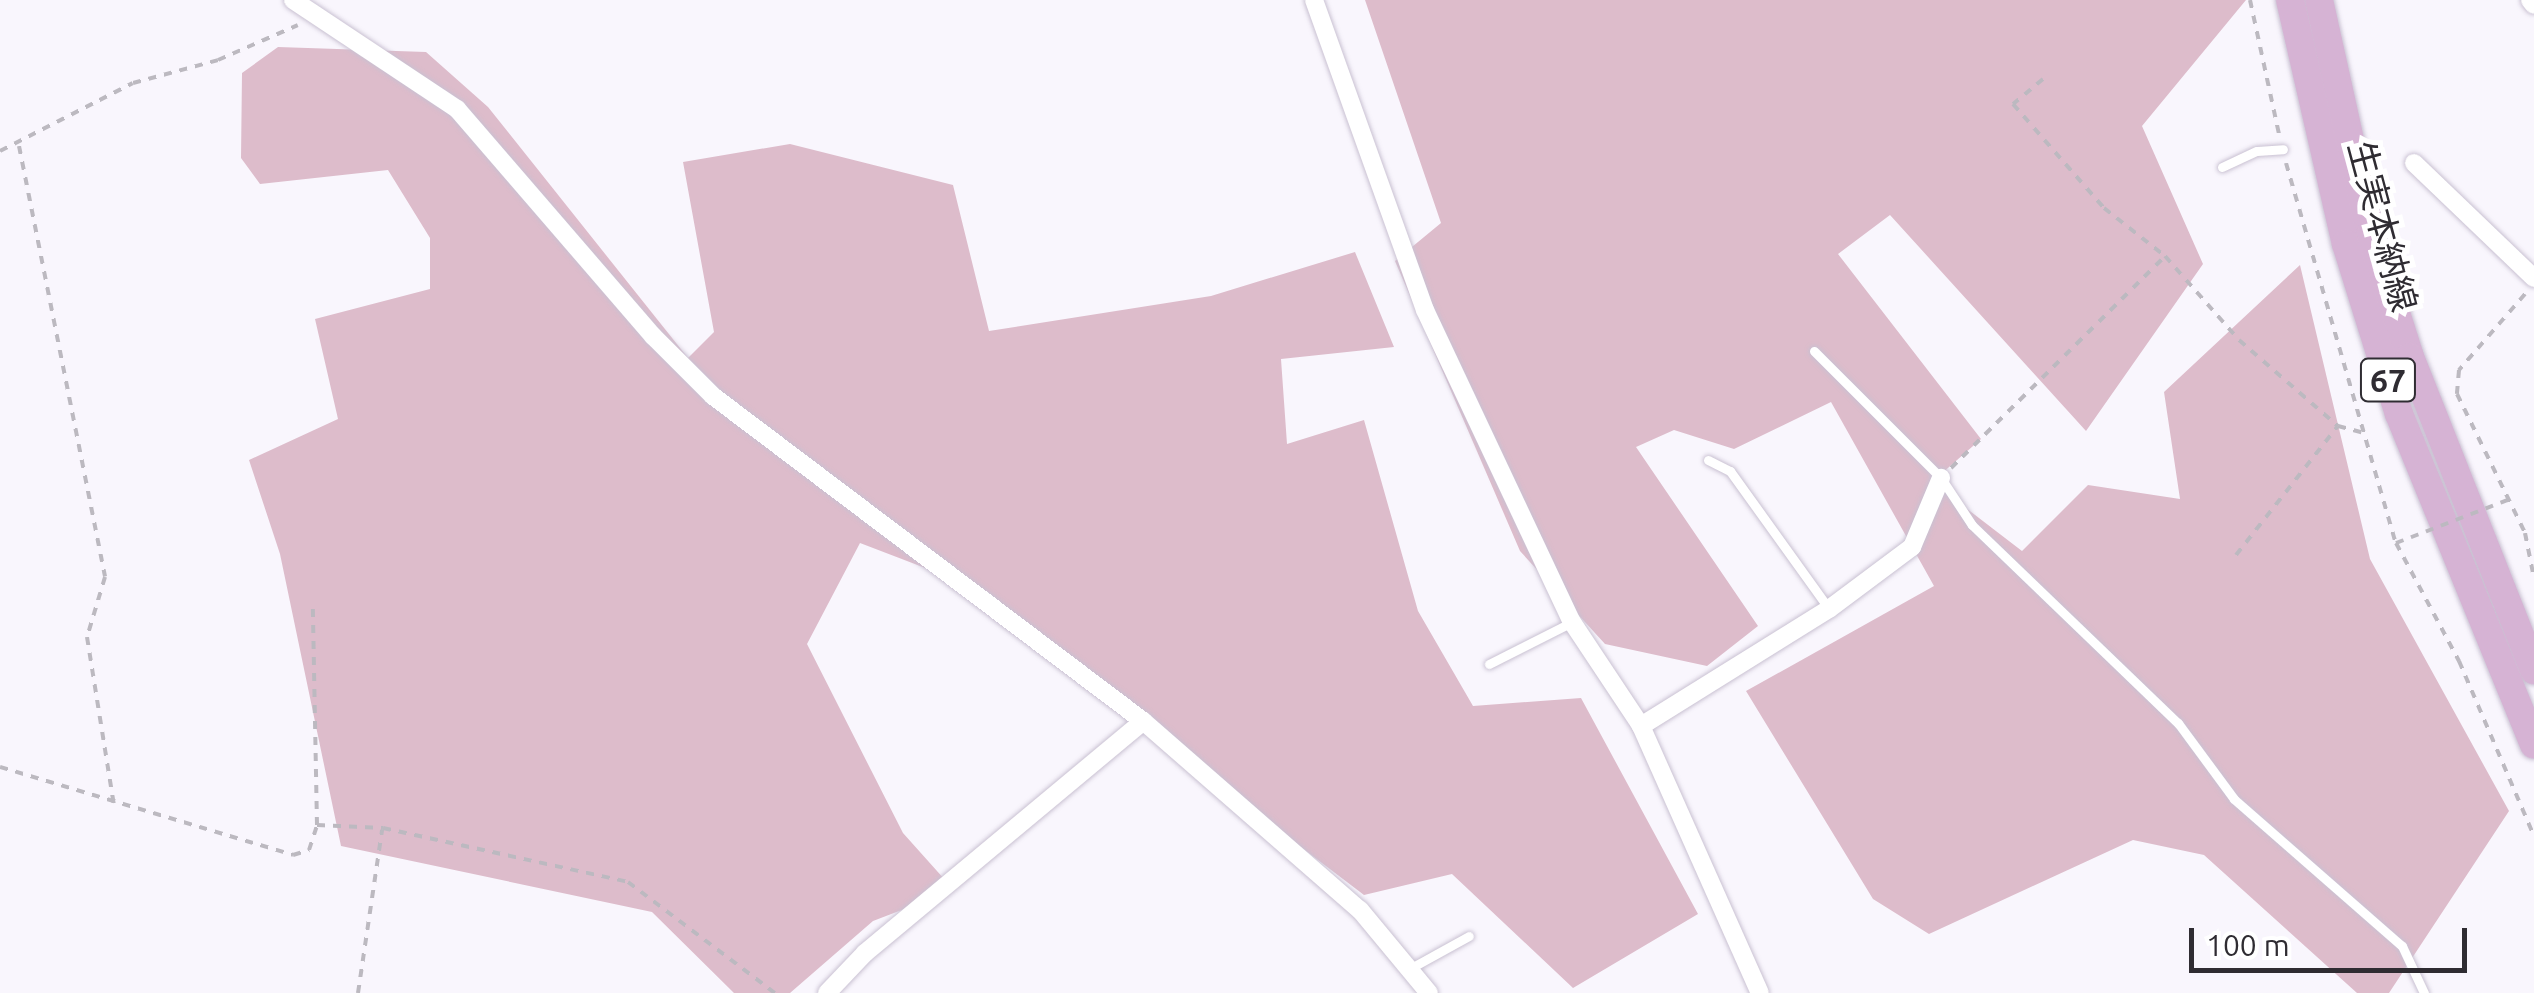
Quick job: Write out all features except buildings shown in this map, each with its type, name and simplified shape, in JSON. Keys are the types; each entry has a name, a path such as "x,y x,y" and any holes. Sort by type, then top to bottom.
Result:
{"main road":[{"name":"生実本納線","path":"2290,0 2346,244 2399,414 2534,744"},
{"name":"生実本納線","path":"2319,0 2371,234 2410,356 2534,670"}],"street":[{"path":"292,0 456,109 653,336 713,396 1143,720 1360,910 1429,993"},
{"path":"1314,0 1425,310 1572,622 1641,726 1760,993"},
{"path":"2414,163 2534,281"},
{"path":"1641,726 1829,609 1912,547 1941,478"},
{"path":"827,993 865,953 1143,720"}],"lane":[{"path":"2222,167 2258,151 2282,149"},
{"path":"1814,351 1941,478 1972,525 2178,723 2234,799 2402,946 2424,993"},
{"path":"1708,460 1730,471 1829,609"},
{"path":"1489,664 1572,622"},
{"path":"1411,968 1469,936"}],"path":[{"path":"2250,0 2282,149 2368,434 2396,543 2459,660 2534,836"},
{"path":"0,150 19,146 132,83 218,60 317,16"},
{"path":"2042,79 2013,104 2104,208 2165,256 2240,340 2338,426 2368,434"},
{"path":"19,146 104,577 87,637 114,805"},
{"path":"1941,478 2165,256"},
{"path":"2534,281 2468,358 2457,383 2510,499 2534,578"},
{"path":"2236,555 2338,426"},
{"path":"2396,543 2510,499"},
{"path":"0,767 114,805 293,855 309,850 318,825 313,608"},
{"path":"318,825 382,828 628,882 776,993"},
{"path":"358,993 382,828"}],"shaded area":[{"path":"1365,0 2246,0 2142,126 2203,264 2086,431 1890,215 1838,254 1981,439 1932,482 2022,551 2088,485 2180,499 2164,392 2300,265 2370,559 2509,811 2389,993 2357,993 2204,855 2133,840 1929,934 1873,899 1746,691 1934,586 1831,402 1734,449 1674,430 1636,447 1758,626 1707,666 1605,644 1520,551 1395,261 1441,223"},
{"path":"278,47 426,52 488,107 688,358 714,332 683,162 790,144 953,185 989,331 1211,296 1355,252 1394,347 1281,359 1287,444 1364,420 1418,611 1473,706 1581,698 1698,914 1573,988 1452,874 1364,895 1188,761 988,592 860,543 807,644 903,833 954,890 873,921 790,993 734,993 652,912 341,846 280,554 249,460 338,419 315,319 430,289 430,238 388,170 260,184 241,158 242,73"}]}
